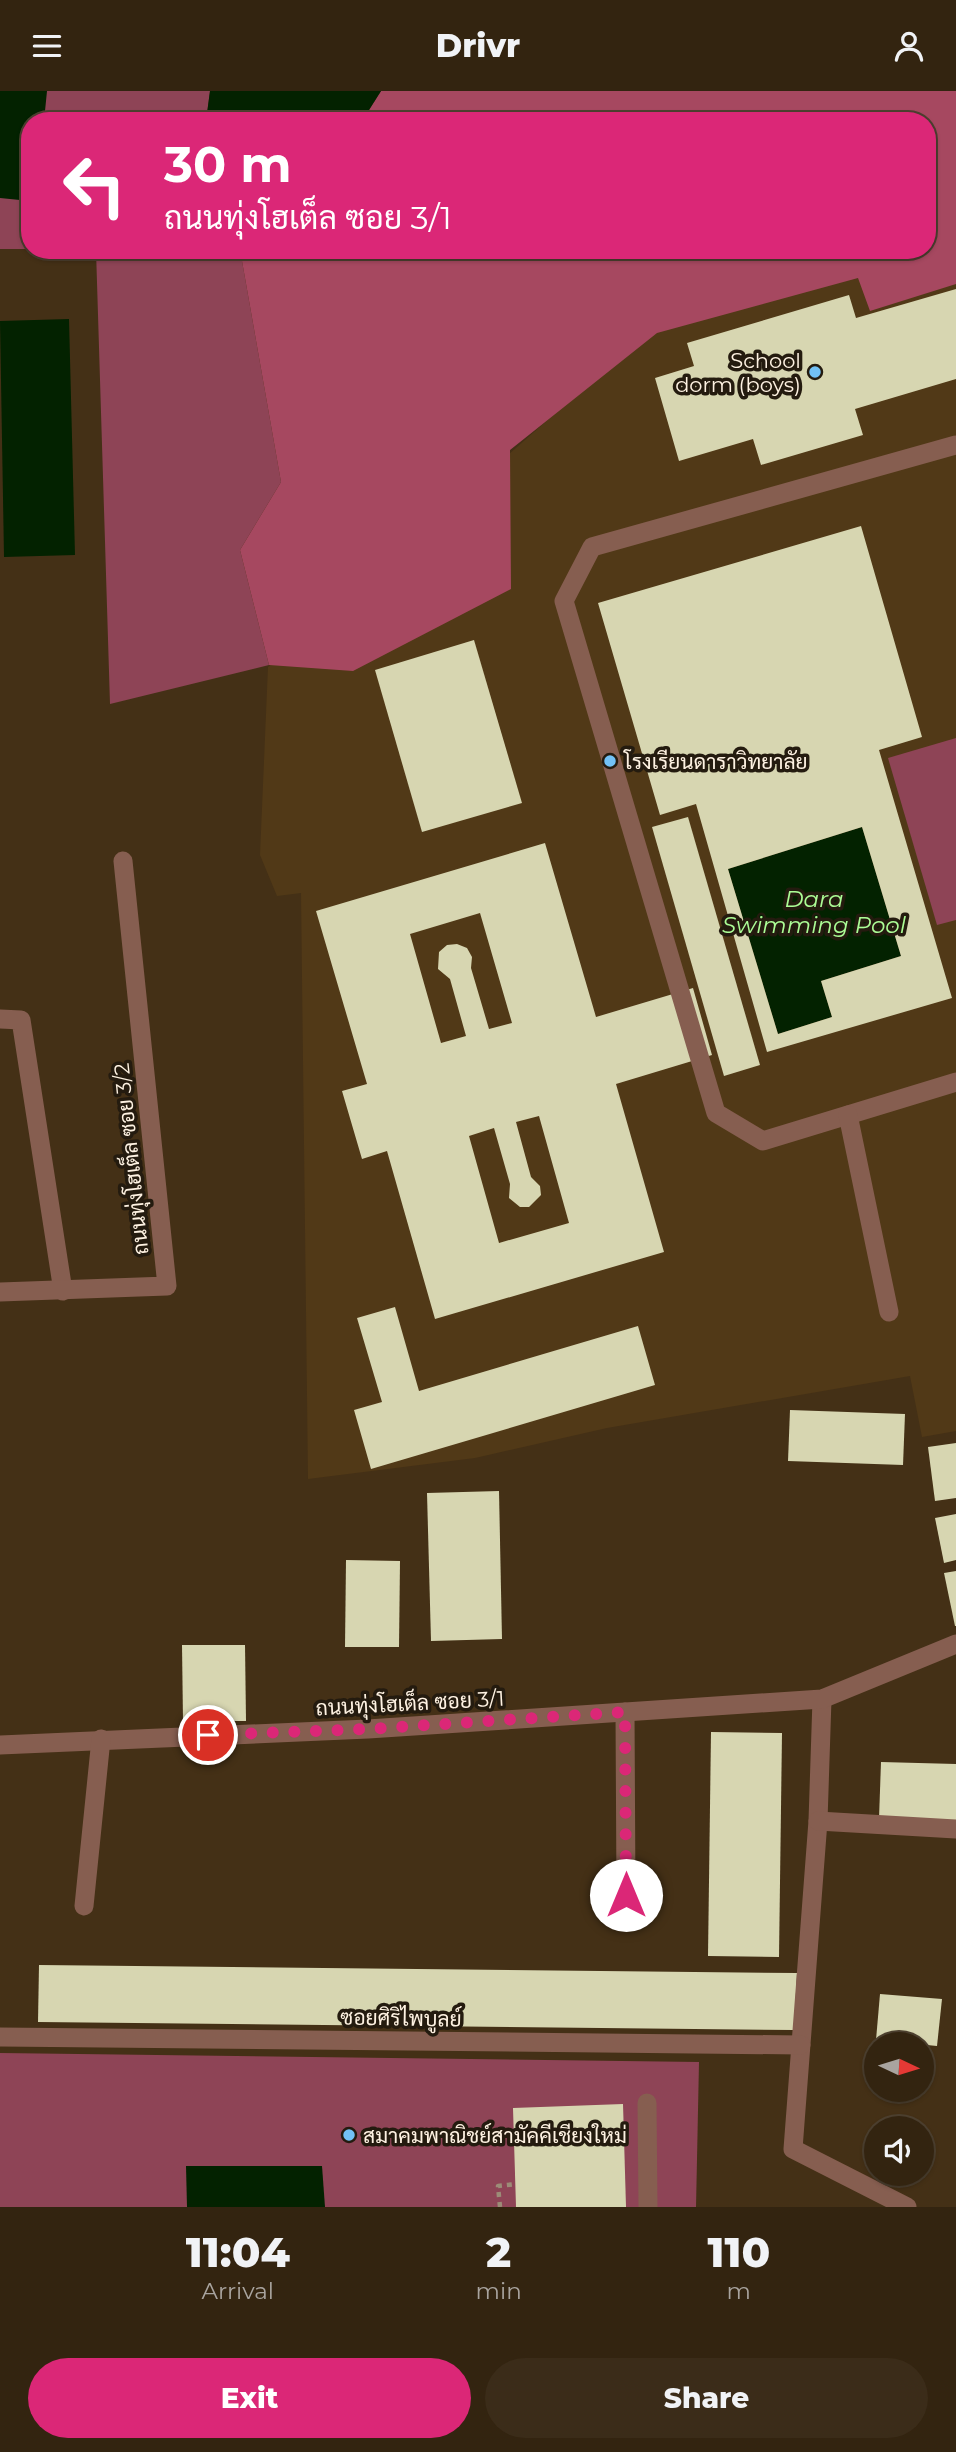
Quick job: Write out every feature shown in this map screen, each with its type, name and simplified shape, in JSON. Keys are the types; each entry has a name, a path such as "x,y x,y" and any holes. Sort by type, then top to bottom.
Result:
{"street":[{"path":"956,445 593,547 564,601 716,1113 763,1141 956,1082"},
{"name":"ถนนทุ่งโฮเต็ล ซอย 3/2","path":"0,1292 167,1286 123,861"},
{"path":"0,1019 21,1020 63,1291"},
{"path":"848,1115 889,1311"},
{"name":"ถนนทุ่งโฮเต็ล ซอย 3/1","path":"0,1745 368,1729 822,1699 956,1644"},
{"path":"822,1699 818,1821 793,2149 908,2207"},
{"path":"625,1712 626,1895"},
{"path":"84,1906 101,1739"},
{"path":"818,1821 956,1829"},
{"name":"ซอยศิริไพบูลย์","path":"0,2037 801,2045"},
{"path":"647,2103 648,2207"}],"path":[{"path":"500,2207 498,2186 516,2184"}],"shaded area":[{"path":"0,91 210,91 207,112 21,112 21,249 0,249"},
{"path":"381,91 956,91 956,284 870,311 858,278 657,333 510,450 511,589 353,671 269,665 240,550 281,482 243,259 936,259 936,112 368,112"},
{"name":"โรงเรียนดาราวิทยาลัย","path":"956,91 956,1431 922,1437 910,1376 607,1428 475,1458 308,1479 301,893 277,896 260,855 268,667 730,259 936,259 936,112"},
{"path":"96,259 243,259 281,482 240,550 269,665 110,704"},
{"path":"956,738 956,920 937,925 888,758"},
{"name":"สมาคมพาณิชย์สามัคคีเชียงใหม่","path":"0,2053 699,2062 696,2207 0,2207"}],"water":[{"path":"0,91 47,91 45,112 21,112 21,200 0,198"},
{"path":"210,91 381,91 368,112 207,112"},
{"path":"69,319 75,555 4,557 0,321"},
{"name":"Dara Swimming Pool","path":"862,827 901,956 821,981 832,1017 778,1034 728,869"},
{"path":"186,2166 322,2166 325,2207 187,2207"}],"building":[{"name":"School dorm (boys)","path":"956,289 956,379 855,409 863,435 761,465 753,439 679,461 655,378 694,366 687,343 849,295 856,318"},
{"path":"861,526 922,737 879,750 952,998 767,1052 696,804 660,815 598,603","holes":["862,827 901,956 821,981 832,1017 778,1034 728,869"]},
{"path":"474,640 522,803 422,832 375,670"},
{"path":"688,817 760,1065 724,1076 652,827"},
{"path":"545,843 596,1017 693,988 712,1055 616,1084 664,1252 435,1319 387,1151 362,1159 342,1091 367,1084 316,911","holes":["480,913 512,1023 489,1029 471,968 472,957 467,948 457,944 447,945 439,952 438,969 450,979 466,1036 441,1043 410,934","539,1116 569,1223 499,1243 469,1136 494,1128 510,1184 509,1198 520,1207 529,1207 541,1195 540,1186 531,1177 516,1122"]},
{"path":"395,1307 419,1391 638,1326 655,1385 371,1469 354,1410 382,1402 357,1318"},
{"path":"790,1410 905,1414 903,1465 788,1461"},
{"path":"956,1443 956,1498 935,1501 928,1447"},
{"path":"499,1491 502,1639 431,1641 427,1493"},
{"path":"956,1514 956,1560 944,1563 935,1518"},
{"path":"346,1560 400,1561 399,1647 345,1647"},
{"path":"956,1571 956,1626 955,1626 944,1573"},
{"path":"182,1645 245,1645 246,1721 183,1721"},
{"path":"711,1732 782,1733 779,1957 708,1956"},
{"path":"881,1762 956,1764 956,1822 879,1819"},
{"path":"39,1965 797,1973 794,2030 38,2022"},
{"path":"880,1994 942,1999 937,2046 934,2046 934,2032 877,2032"},
{"path":"623,2104 626,2207 516,2207 513,2108"}],"place":[{"name":"School dorm (boys)","path":"815,372"},
{"name":"โรงเรียนดาราวิทยาลัย","path":"610,761"},
{"name":"สมาคมพาณิชย์สามัคคีเชียงใหม่","path":"349,2135"}],"route":[{"path":"208,1735 368,1729 625,1712 626,1895"}]}
